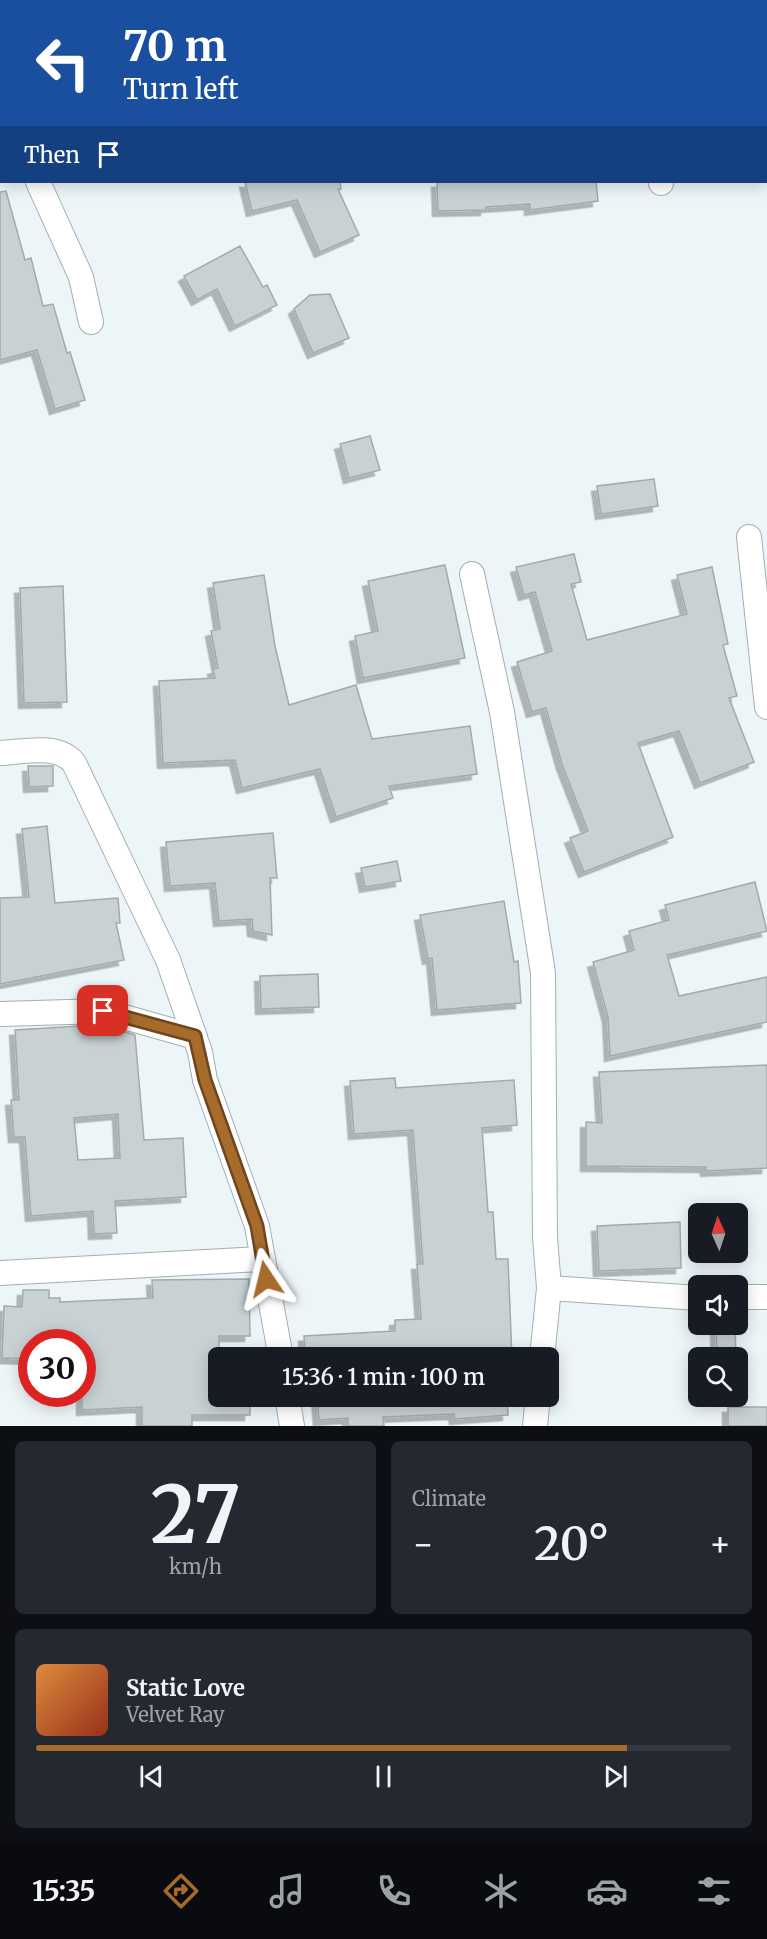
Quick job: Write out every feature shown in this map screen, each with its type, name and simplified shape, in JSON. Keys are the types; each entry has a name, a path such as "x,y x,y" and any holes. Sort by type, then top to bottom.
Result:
{"street":[{"path":"38,183 55,224 75,262 91,322"},
{"path":"749,537 767,707"},
{"path":"472,574 502,712 543,973 545,1237 549,1288 543,1347"},
{"path":"0,753 56,751 67,754 74,763 168,960 195,1036 205,1080 257,1226 279,1347"},
{"path":"0,1014 103,1011 195,1036"},
{"path":"0,1273 262,1259"},
{"path":"549,1288 688,1297"},
{"path":"748,1297 767,1297"},
{"path":"289,1407 292,1426"},
{"path":"535,1426 537,1407"}],"building":[{"path":"245,183 340,183 341,189 338,189 359,235 320,252 297,200 252,211"},
{"path":"437,183 596,183 598,201 530,210 530,204 486,207 486,210 438,211"},
{"path":"6,191 25,260 31,258 43,306 53,304 67,353 70,352 85,400 55,409 37,350 0,360 0,192"},
{"path":"240,246 263,287 267,285 277,305 235,326 217,289 197,300 184,276"},
{"path":"330,294 349,338 313,353 294,309 310,295"},
{"path":"370,436 380,470 349,478 340,444"},
{"path":"654,479 658,506 601,514 597,486"},
{"path":"574,554 581,582 571,584 587,640 687,614 677,575 712,567 728,644 723,645 737,696 729,698 754,762 700,783 679,731 638,743 673,837 584,872 570,838 588,831 562,764 546,708 532,712 517,662 552,651 535,592 524,595 516,567"},
{"path":"445,565 465,658 363,678 355,636 378,631 368,581"},
{"path":"264,575 275,646 289,705 356,685 372,739 470,726 477,774 389,786 393,798 336,817 320,769 242,788 235,760 163,763 159,681 215,678 213,669 218,668 211,631 220,629 213,583"},
{"path":"63,586 67,702 24,703 20,588"},
{"path":"28,766 53,766 53,786 29,787"},
{"path":"47,826 55,903 118,898 120,923 116,923 124,960 0,984 0,898 29,897 22,829"},
{"path":"273,833 277,878 270,878 272,935 253,931 252,919 219,921 215,883 170,886 166,842"},
{"path":"397,861 401,881 365,887 361,868"},
{"path":"755,882 767,931 667,955 679,996 767,977 767,1022 610,1056 608,1017 593,962 634,950 629,931 669,920 665,905"},
{"path":"504,901 514,962 518,961 521,1003 437,1010 432,958 428,959 420,915"},
{"path":"318,974 319,1007 261,1009 260,976"},
{"path":"80,1026 89,1028 89,1035 126,1032 135,1035 144,1140 183,1138 186,1197 115,1201 117,1233 94,1234 93,1211 31,1216 25,1137 14,1137 11,1100 19,1100 15,1030","holes":["118,1114 120,1158 78,1160 74,1118"]},
{"path":"767,1065 767,1168 706,1171 706,1167 586,1166 586,1122 602,1123 599,1072"},
{"path":"395,1078 396,1088 514,1080 517,1125 482,1128 488,1212 493,1212 496,1259 508,1259 512,1347 304,1347 304,1336 395,1331 395,1320 421,1319 417,1264 423,1264 413,1130 354,1134 350,1081"},
{"path":"680,1222 681,1268 599,1271 597,1226"},
{"path":"249,1279 250,1336 219,1336 219,1347 208,1347 208,1407 250,1407 250,1415 192,1415 192,1426 142,1426 142,1407 82,1410 82,1407 96,1407 96,1329 18,1329 18,1359 2,1358 4,1306 22,1307 23,1290 49,1290 49,1298 60,1298 60,1302 153,1298 152,1280"},
{"path":"716,1335 735,1335 736,1347 717,1347"},
{"path":"318,1407 508,1407 508,1415 455,1419 454,1414 383,1417 384,1426 348,1426 348,1418 319,1420"},
{"path":"728,1407 767,1407 767,1426 728,1426"}],"route":[{"path":"103,1011 195,1036 205,1080 257,1226 266,1279"}]}
